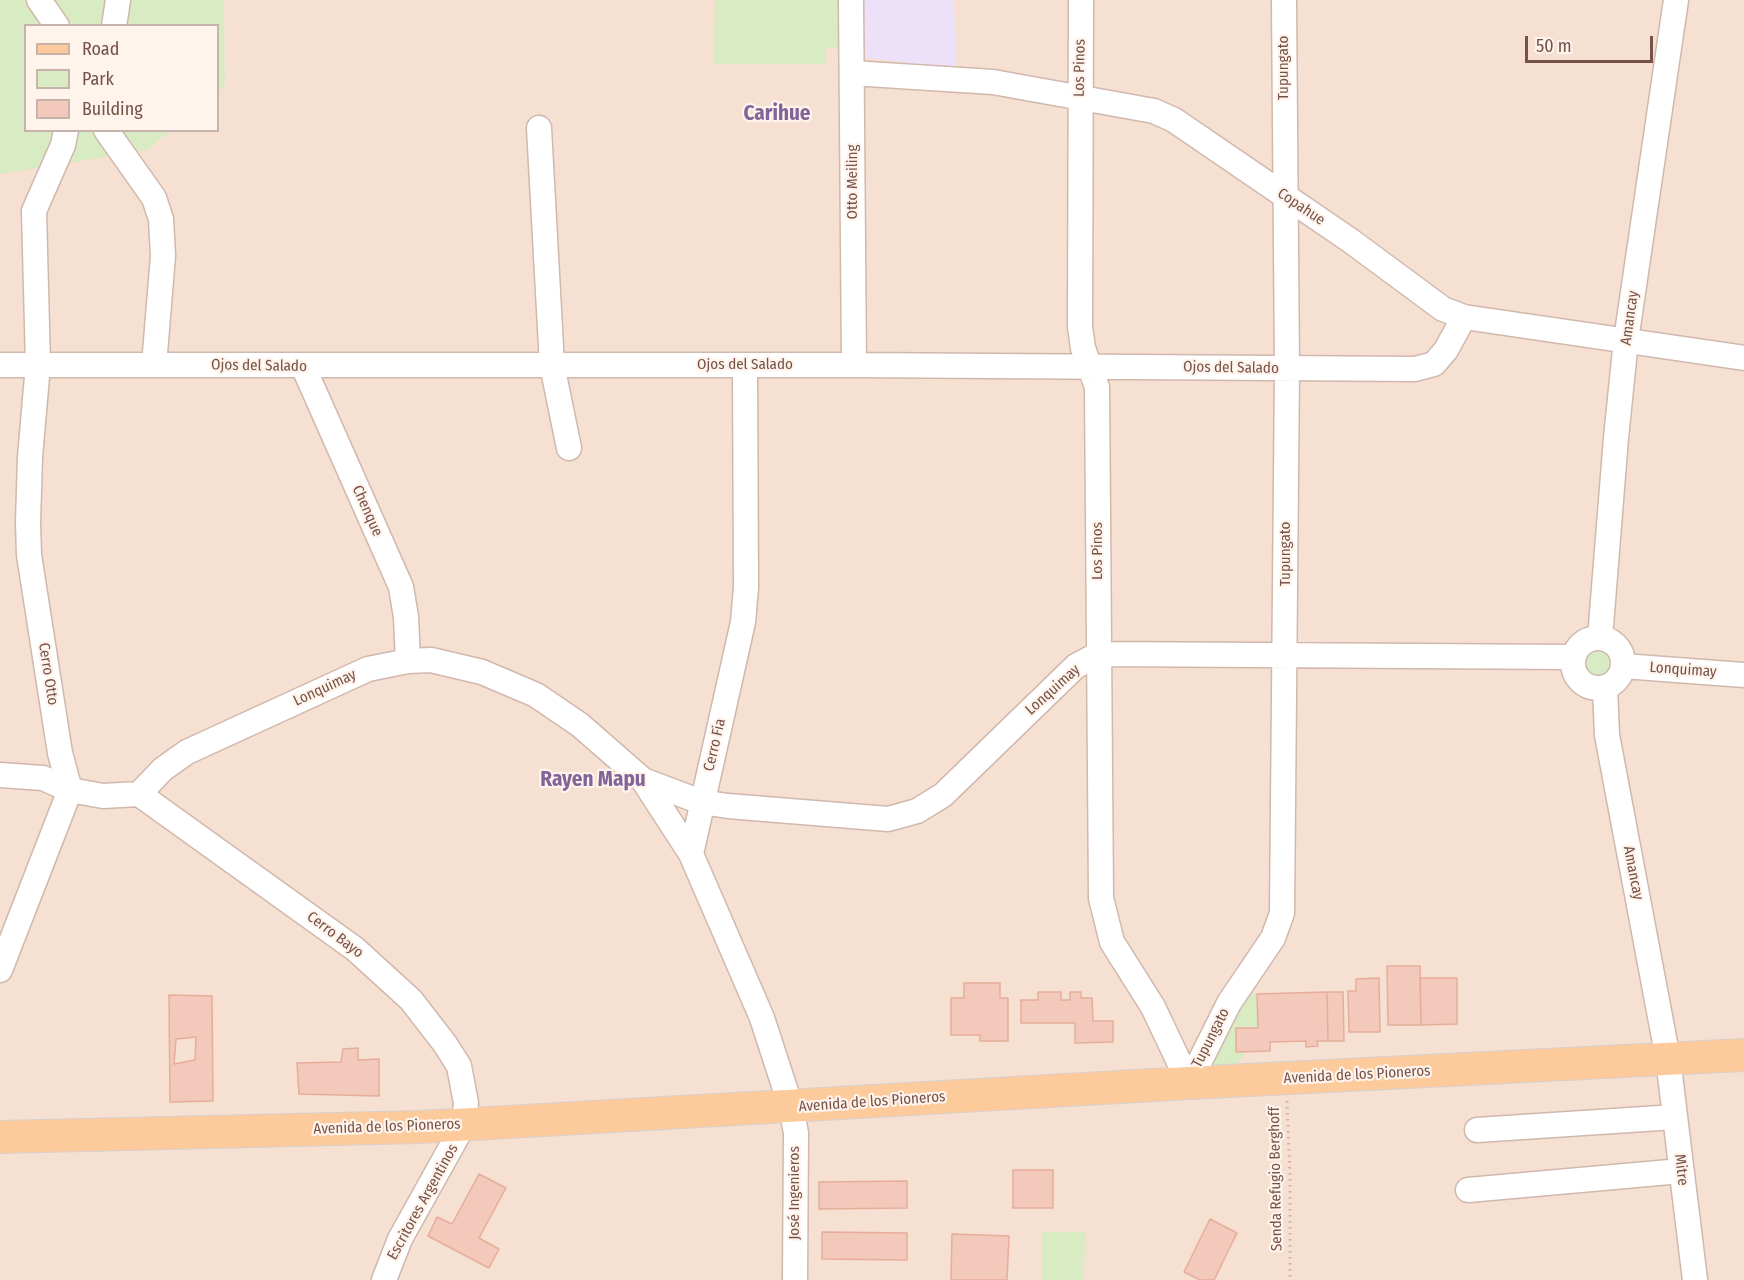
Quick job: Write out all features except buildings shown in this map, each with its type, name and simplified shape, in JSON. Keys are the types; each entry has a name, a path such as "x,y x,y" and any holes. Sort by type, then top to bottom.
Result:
{"main road":[{"name":"Avenida de los Pioneros","path":"0,1137 464,1124 1189,1083 1744,1055"}],"street":[{"path":"39,0 56,24"},
{"path":"114,24 118,0"},
{"name":"Otto Meiling","path":"851,0 854,365"},
{"name":"Los Pinos","path":"1081,0 1080,327 1083,348 1092,366 1097,387 1101,898 1104,920 1112,942 1153,1007 1189,1083"},
{"name":"Tupungato","path":"1189,1083 1229,1003 1273,938 1282,913 1287,369 1283,196 1284,0"},
{"name":"Amancay","path":"1600,638 1626,340 1676,0"},
{"name":"Copahue","path":"852,73 993,82 1154,111 1174,120 1351,241 1443,309 1464,317 1744,358"},
{"path":"539,128 552,366 569,448"},
{"name":"Cerro Otto","path":"66,132 63,145 34,211 38,365 30,457 29,555 60,753 70,790"},
{"path":"107,132 154,198 161,219 163,256 154,364"},
{"name":"Ojos del Salado","path":"0,365 854,365 1415,369 1434,364 1446,350 1464,317"},
{"name":"Cerro Fia","path":"691,854 743,622 746,588 745,365"},
{"name":"Chenque","path":"303,366 401,587 406,617 408,661"},
{"path":"1600,638 1608,640 1620,650 1623,666 1617,679 1605,687 1592,686 1581,680 1574,665 1574,657 1586,641 1600,638"},
{"path":"1099,654 1574,657"},
{"name":"Lonquimay","path":"643,780 701,802 728,806 888,819 917,811 943,795 1076,666 1099,654"},
{"name":"Lonquimay","path":"139,794 163,769 187,752 368,669 408,661 431,660 482,672 536,694 580,725 643,780 691,854"},
{"name":"Lonquimay","path":"1623,666 1744,675"},
{"name":"Amancay","path":"1605,687 1606,735 1668,1059"},
{"path":"0,775 43,778 70,790 103,796 139,794"},
{"path":"0,970 70,790"},
{"name":"Cerro Bayo","path":"139,794 330,930 411,1000 459,1066 464,1085 464,1124"},
{"path":"691,854 762,1018 791,1107"},
{"name":"Mitre","path":"1668,1059 1695,1280"},
{"name":"José Ingenieros","path":"791,1107 796,1133 795,1280"},
{"path":"1478,1130 1675,1117"},
{"name":"Escritores Argentinos","path":"384,1280 400,1239 464,1124"},
{"path":"1468,1190 1681,1171"}],"path":[{"name":"Senda Refugio Berghoff","path":"1286,1078 1290,1174 1290,1280"}],"shaded area":[{"path":"0,0 1744,0 1744,1280 0,1280"},
{"path":"856,0 954,0 956,69 860,57"}],"green space":[{"path":"0,0 224,0 225,85 219,91 219,24 24,24 24,132 169,132 147,150 0,174"},
{"path":"715,0 841,0 840,48 826,47 825,64 714,64"},
{"path":"1598,645 1610,650 1615,662 1610,674 1598,679 1586,674 1581,662 1586,650"},
{"path":"1245,994 1257,994 1258,1028 1236,1028 1236,1052 1246,1052 1237,1065 1215,1073 1207,1062"},
{"path":"1041,1232 1085,1232 1084,1280 1041,1280"}],"district":[{"name":"Carihue","path":"777,114"},
{"name":"Rayen Mapu","path":"593,780"}]}
